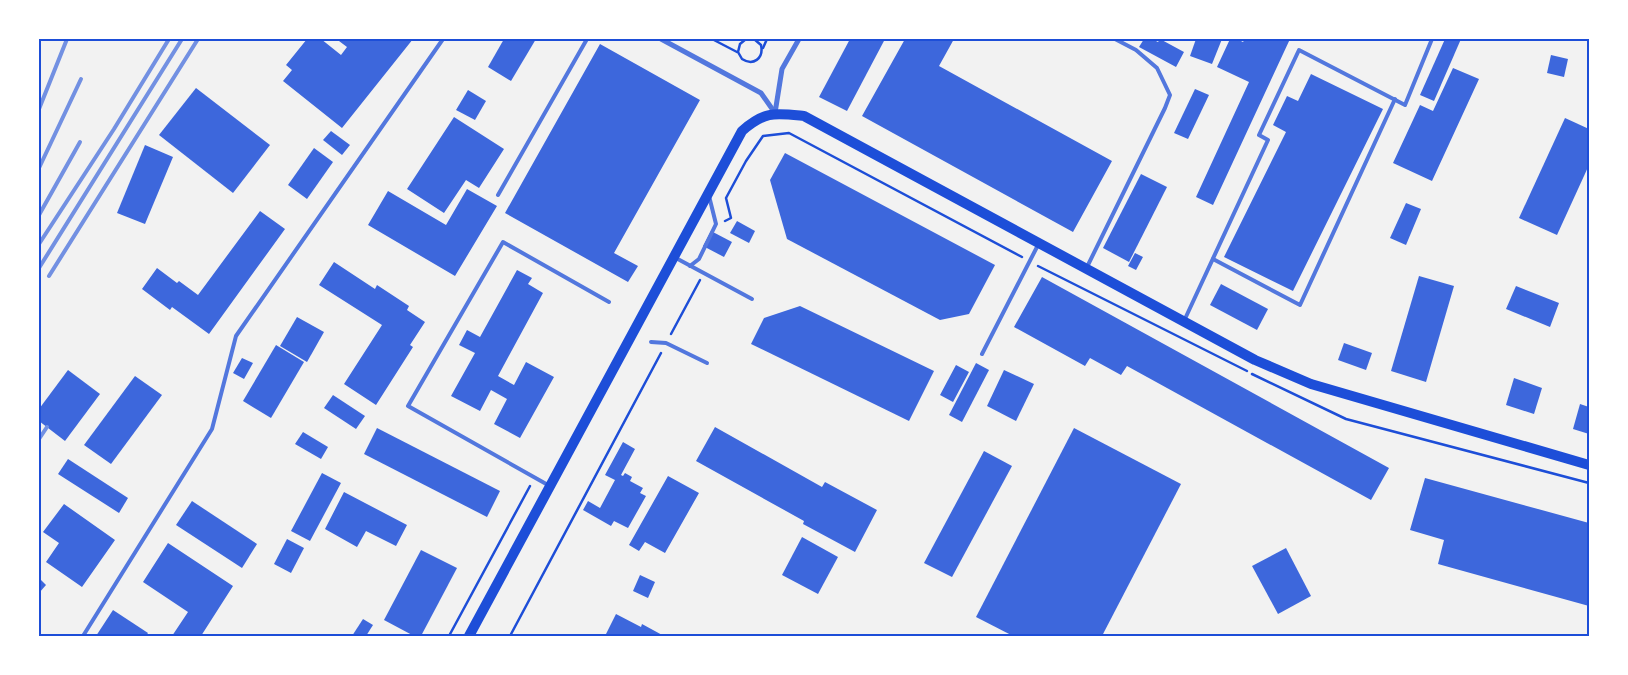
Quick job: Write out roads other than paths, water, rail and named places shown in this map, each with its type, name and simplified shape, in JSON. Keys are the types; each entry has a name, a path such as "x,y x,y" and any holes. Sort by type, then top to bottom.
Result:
{"main road":[{"path":"469,636 742,131 756,119 775,113 804,116 1256,360 1311,384 1589,465"}],"street":[{"path":"661,39 761,93 775,113"},
{"path":"775,113 782,69 799,39"}],"lane":[{"path":"83,636 212,429 236,336 443,39"},
{"path":"498,195 587,39"},
{"path":"1087,269 1170,95 1158,68 1136,50 1115,39"},
{"path":"1184,321 1268,140 1259,135 1299,50 1405,105 1432,39"},
{"path":"1213,260 1300,305 1394,99"},
{"path":"690,266 699,260 716,224 708,193"},
{"path":"550,486 408,406 503,242 608,302"},
{"path":"982,354 1039,243"},
{"path":"674,258 752,299"},
{"path":"651,342 666,343 707,363"}],"railway":[{"path":"39,109 67,39"},
{"path":"39,244 114,129 169,39"},
{"path":"39,268 182,39"},
{"path":"49,276 198,39"},
{"path":"39,168 81,79"},
{"path":"39,215 80,142"},
{"path":"39,439 47,427"}]}
